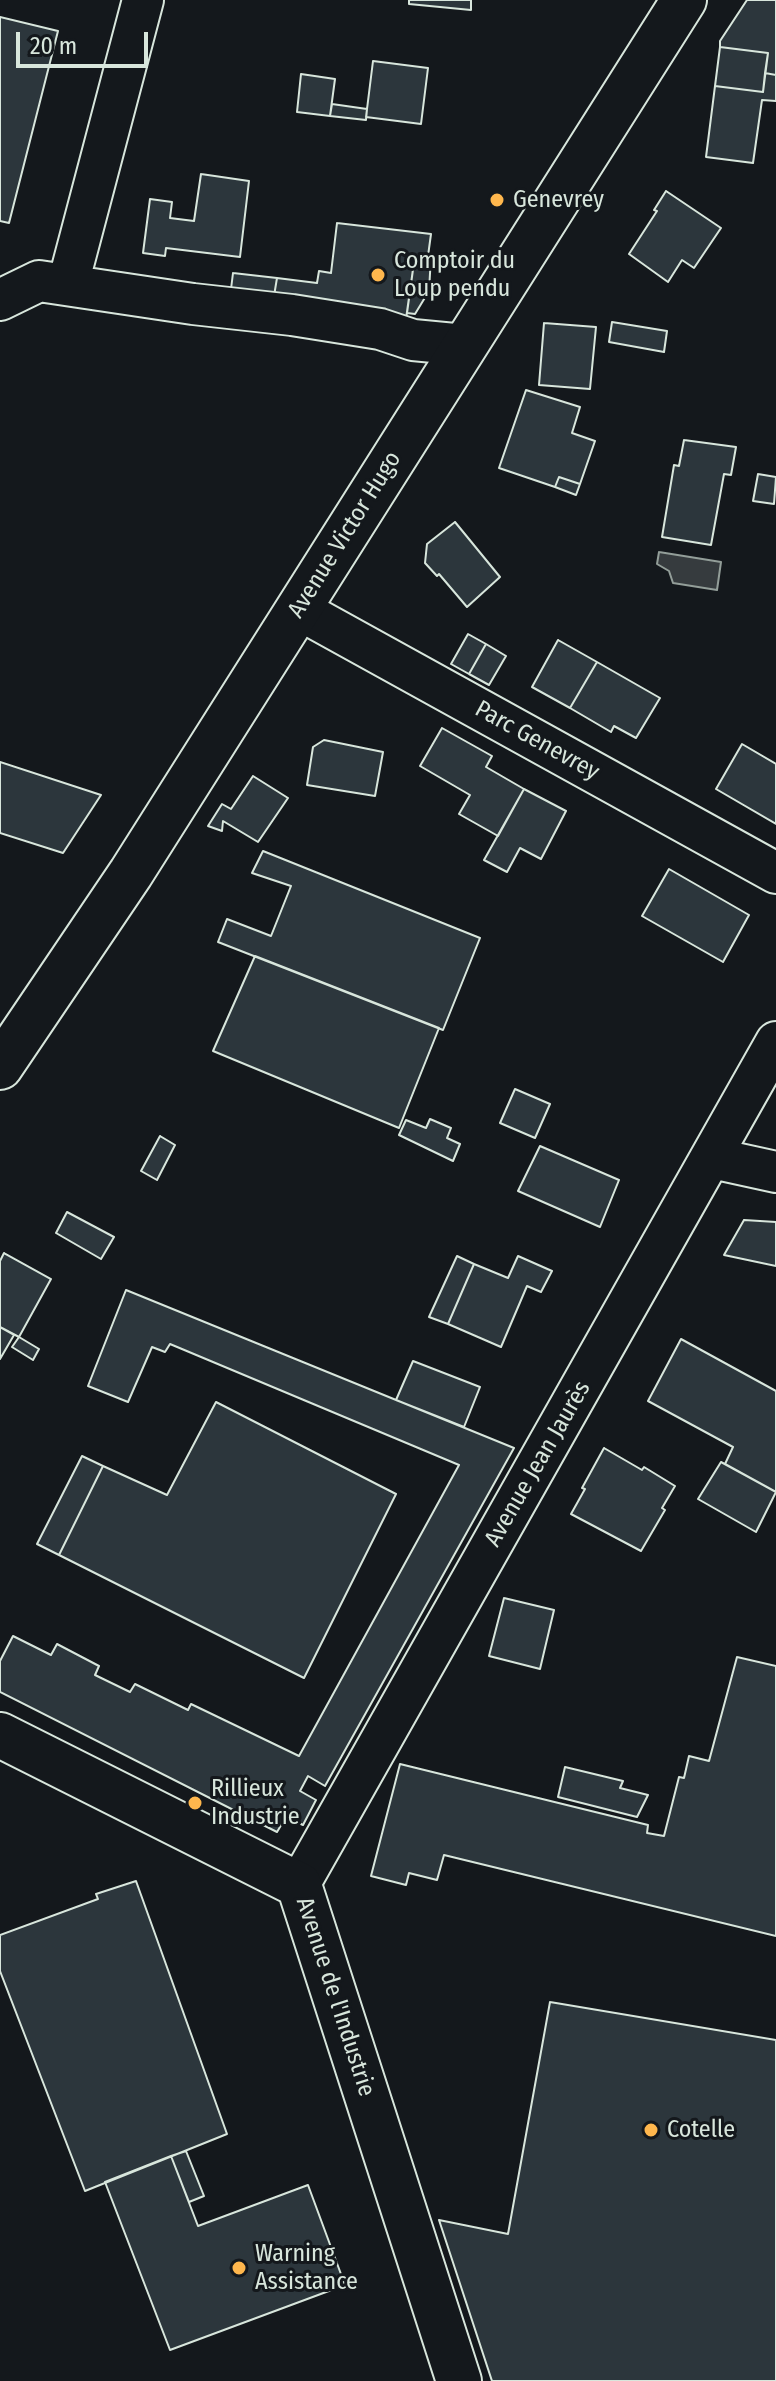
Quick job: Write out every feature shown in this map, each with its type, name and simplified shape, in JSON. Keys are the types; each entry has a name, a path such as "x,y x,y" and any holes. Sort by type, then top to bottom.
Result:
{"street":[{"path":"68,284 143,0"},
{"name":"Avenue Victor Hugo","path":"0,1067 131,873 684,0"},
{"path":"0,300 39,281 292,315 380,329 413,340 465,345"},
{"name":"Parc Genevrey","path":"298,609 776,873"},
{"name":"Avenue Jean Jaurès","path":"299,1885 776,1042"},
{"path":"712,1158 776,1172"},
{"name":"Avenue de l'Industrie","path":"0,1735 299,1885 459,2381"}],"shaded area":[{"path":"659,552 721,562 717,590 673,583 669,571 657,564"}],"building":[{"path":"409,0 471,0 471,10 409,4"},
{"path":"747,0 776,0 776,75 765,73 768,53 720,47 720,41"},
{"path":"0,17 58,31 9,223 0,221"},
{"path":"720,47 768,53 763,92 715,86"},
{"path":"373,61 428,68 421,124 366,117"},
{"path":"765,73 776,75 776,101 762,100 753,163 706,157 715,86 763,92"},
{"path":"301,74 335,79 330,116 297,112"},
{"path":"332,104 367,109 366,120 330,116"},
{"path":"201,174 249,181 240,257 166,248 165,256 143,253 150,199 172,202 170,218 194,221"},
{"path":"666,191 721,228 694,268 682,260 668,282 629,254"},
{"path":"337,223 431,234 428,256 415,255 406,319 273,302 277,278 317,283 319,271 331,273"},
{"path":"415,255 431,256 429,291 415,314 407,313"},
{"path":"233,273 277,278 273,302 230,297"},
{"path":"612,322 667,331 664,352 609,342"},
{"path":"544,323 596,327 590,389 539,385"},
{"path":"526,390 580,407 572,433 595,441 580,484 559,477 555,487 499,468"},
{"path":"684,440 736,447 731,475 724,474 711,545 662,537 674,465 679,466"},
{"path":"758,474 776,477 774,504 753,501"},
{"path":"559,477 580,484 576,495 555,487"},
{"path":"455,522 500,577 467,607 439,574 437,576 425,563 427,544"},
{"path":"468,634 486,644 469,674 451,664"},
{"path":"558,640 597,662 570,708 532,687"},
{"path":"486,644 506,656 489,685 469,674"},
{"path":"597,662 660,698 636,738 614,726 611,732 570,708"},
{"path":"442,728 492,756 486,767 524,789 498,836 459,814 470,795 420,766"},
{"path":"324,740 383,752 375,796 307,785 313,747"},
{"path":"742,744 776,764 776,824 716,789"},
{"path":"0,762 101,795 63,853 0,833"},
{"path":"253,776 288,798 258,842 223,821 222,831 208,826 222,804 231,809"},
{"path":"524,789 566,811 541,859 520,848 507,872 484,860"},
{"path":"263,851 480,938 443,1030 218,942 227,919 271,936 291,886 252,873"},
{"path":"669,869 749,915 723,962 642,916"},
{"path":"255,956 439,1028 399,1128 213,1051"},
{"path":"515,1089 550,1104 535,1138 500,1123"},
{"path":"430,1119 451,1128 447,1138 460,1144 453,1161 399,1135 406,1120 426,1128"},
{"path":"160,1136 175,1145 157,1180 141,1171"},
{"path":"540,1146 619,1180 600,1227 518,1191"},
{"path":"67,1212 114,1237 101,1259 56,1233"},
{"path":"744,1220 776,1222 776,1266 724,1255"},
{"path":"4,1253 51,1279 19,1337 0,1327 0,1261"},
{"path":"457,1256 474,1264 448,1324 429,1317"},
{"path":"518,1256 552,1271 541,1292 527,1286 501,1347 448,1324 474,1264 508,1278"},
{"path":"126,1290 514,1448 325,1786 308,1776 300,1791 316,1800 303,1825 286,1817 277,1832 0,1692 0,1661 13,1636 51,1655 57,1644 99,1666 95,1675 130,1692 135,1684 188,1710 191,1704 299,1756 459,1465 170,1344 165,1352 152,1347 128,1402 88,1386"},
{"path":"0,1327 14,1335 0,1359"},
{"path":"19,1337 39,1349 33,1360 12,1347"},
{"path":"681,1339 776,1391 776,1492 725,1464 733,1447 648,1401"},
{"path":"413,1361 480,1387 464,1427 396,1400"},
{"path":"216,1402 396,1494 304,1678 59,1555 103,1466 167,1495"},
{"path":"604,1448 675,1486 641,1551 571,1514"},
{"path":"82,1456 103,1466 59,1555 37,1544"},
{"path":"721,1462 776,1492 756,1532 698,1499"},
{"path":"504,1598 554,1610 540,1669 489,1656"},
{"path":"737,1657 776,1666 776,1936 444,1855 437,1880 409,1873 406,1885 371,1876 400,1764 648,1825 647,1833 664,1836 679,1777 684,1778 689,1756 709,1761"},
{"path":"565,1767 623,1781 620,1788 648,1795 637,1817 558,1797"},
{"path":"136,1881 227,2134 85,2191 0,1971 0,1935 98,1899 96,1894"},
{"name":"Cotelle","path":"550,2002 776,2040 776,2381 492,2381 439,2220 508,2234"},
{"path":"186,2151 204,2196 189,2202 171,2156"},
{"name":"Warning Assistance","path":"171,2156 198,2226 308,2185 345,2285 170,2350 105,2182"}],"place":[{"name":"Genevrey","path":"497,200"},
{"name":"Comptoir du Loup pendu","path":"378,275"},
{"name":"Rillieux Industrie","path":"195,1803"},
{"name":"Cotelle","path":"651,2130"},
{"name":"Warning Assistance","path":"239,2268"}]}
